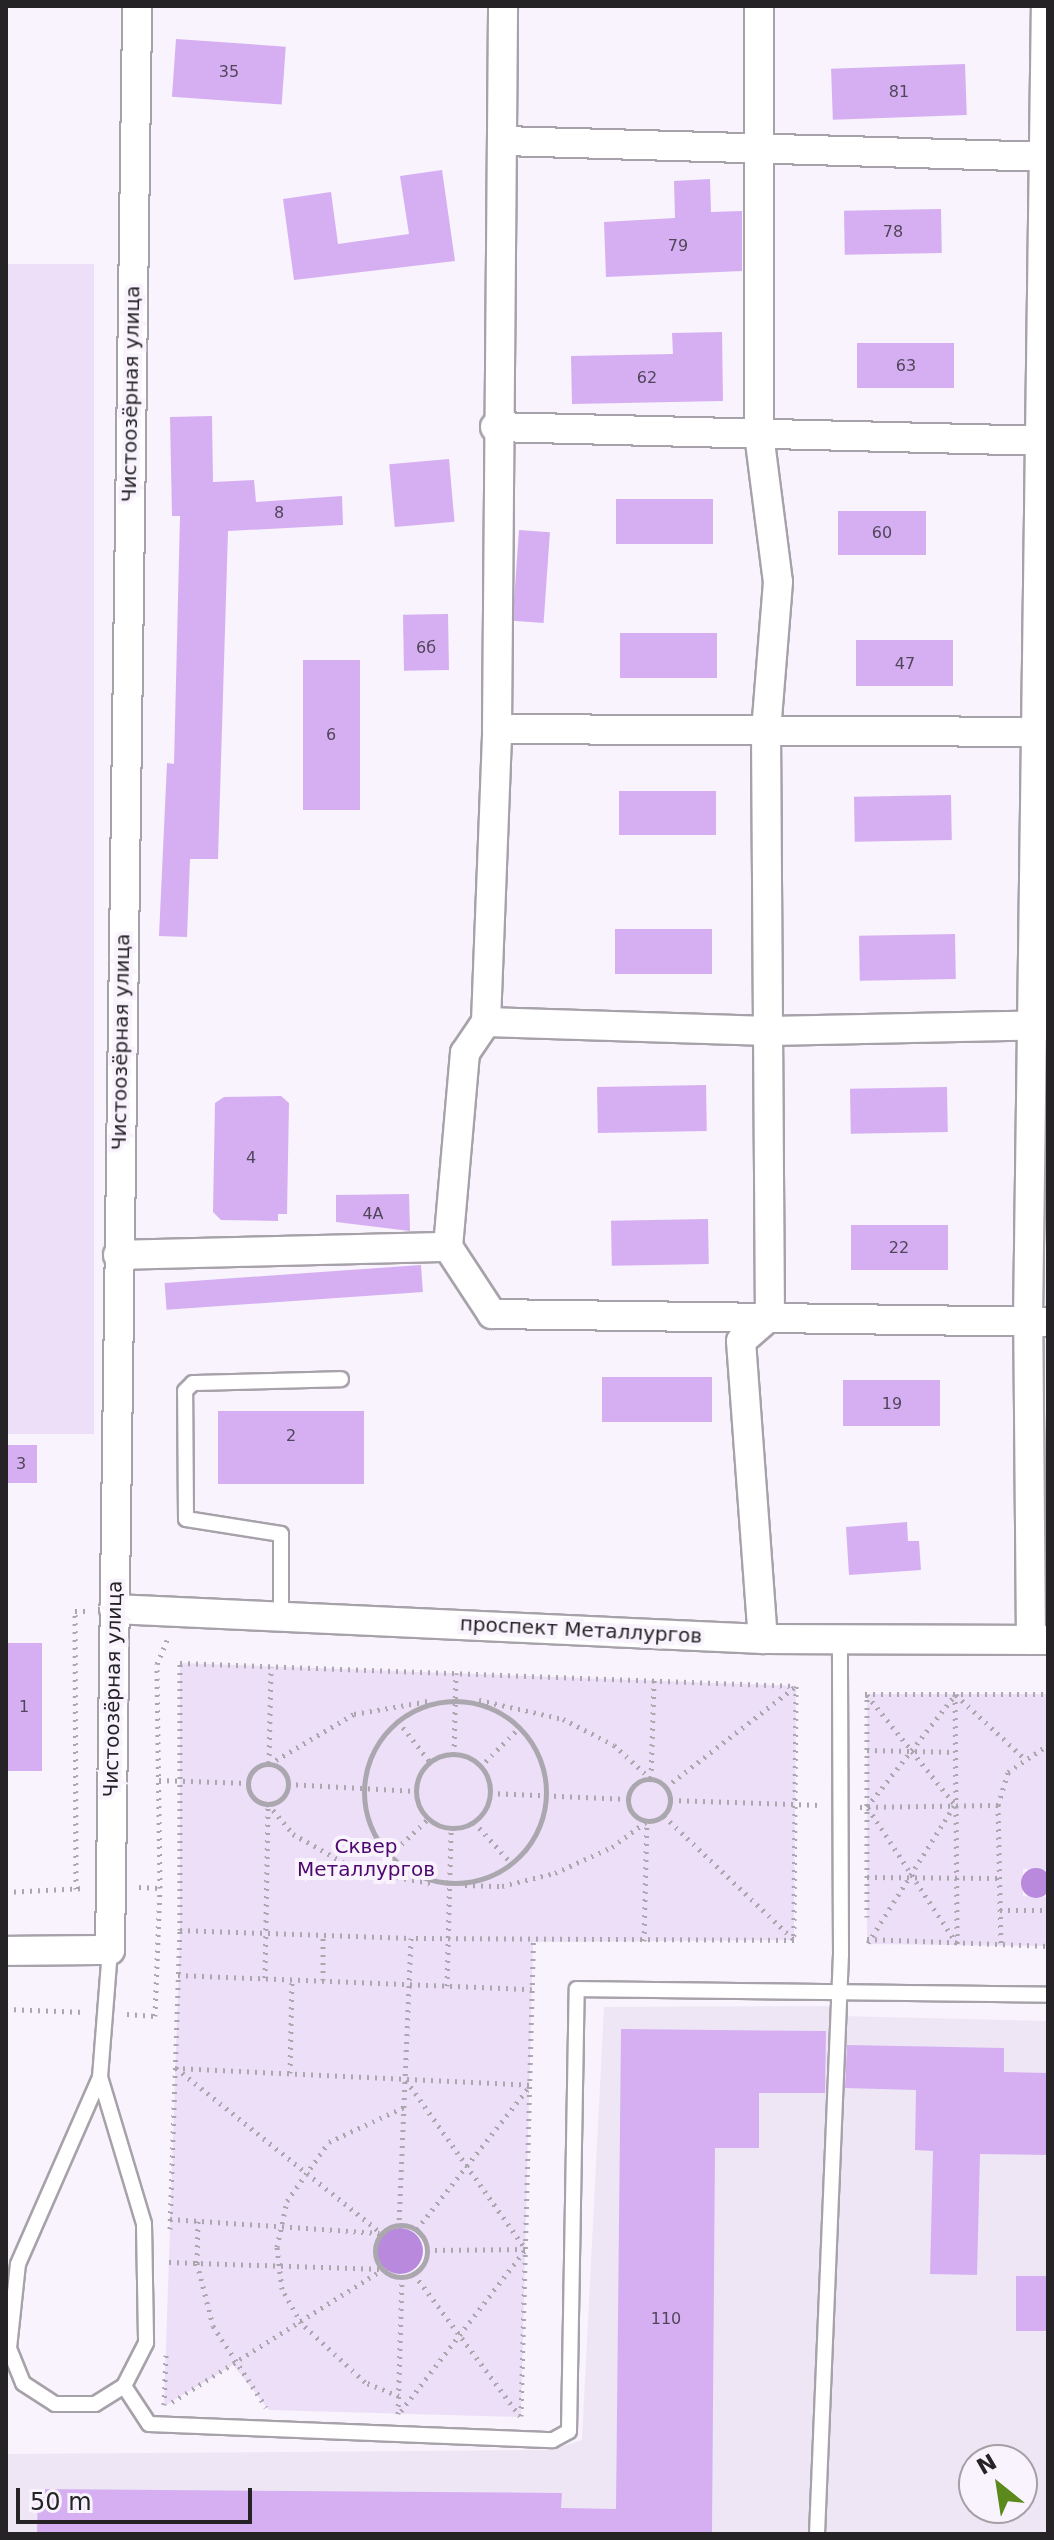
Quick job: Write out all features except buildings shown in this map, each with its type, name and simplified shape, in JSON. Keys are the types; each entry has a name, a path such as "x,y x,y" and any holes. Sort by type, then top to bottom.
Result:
{"street":[{"name":"Чистоозёрная улица","path":"110,1950 137,6"},
{"path":"503,6 504,141 495,427 497,729 486,1022 465,1053 448,1247 492,1314 1038,1322"},
{"path":"759,6 759,434 778,582 766,732 770,1316 741,1341 763,1639"},
{"path":"1040,1640 1038,1322 1046,6"},
{"path":"504,141 1046,157"},
{"path":"495,427 1045,441"},
{"path":"497,729 1043,732"},
{"path":"486,1022 769,1031 1040,1025"},
{"path":"118,1255 448,1247"},
{"name":"проспект Металлургов","path":"114,1609 763,1639 1040,1640"},
{"path":"6,1951 110,1950"}],"lane":[{"path":"281,1617 281,1534 186,1519 185,1391 193,1383 341,1379"},
{"path":"817,2534 839,1992 840,1641"},
{"name":"Чистоозёрная улица","path":"100,2077 144,2224 146,2343 124,2386 95,2404 55,2404 23,2383 9,2348 18,2264 100,2077 110,1950"},
{"path":"124,2386 149,2424 553,2440 569,2431 577,1989 1048,1995"}],"path":[{"path":"76,1889 75,1611 114,1609"},
{"path":"6,2009 155,2016 160,1888 157,1664 179,1612"},
{"path":"170,2234 180,1930 180,1663 796,1686"},
{"path":"271,1667 269,1764 288,1784 416,1791"},
{"path":"454,1754 456,1673"},
{"path":"651,1779 654,1680"},
{"path":"666,1787 796,1686"},
{"path":"794,1940 796,1686"},
{"path":"840,1694 1048,1694"},
{"path":"867,1694 867,1944"},
{"path":"867,1694 909,1751 955,1805"},
{"path":"867,1807 955,1694"},
{"path":"955,1694 957,1945"},
{"path":"955,1694 1023,1757"},
{"path":"159,1780 248,1783 269,1764 354,1714 456,1698 563,1719 614,1745 651,1779 666,1787 671,1800 664,1816 647,1821 612,1847 555,1873 502,1886 450,1885 357,1870 293,1834 268,1804 256,1800 248,1783"},
{"path":"456,1698 507,1714 519,1728 542,1765 546,1795 535,1836 511,1863 480,1880 450,1885 419,1877 390,1855 374,1834 366,1788 377,1744 398,1721 425,1704 456,1698"},
{"path":"398,1721 430,1762"},
{"path":"480,1767 519,1728"},
{"path":"1001,1946 998,1805 1008,1772 1023,1757 1048,1745"},
{"path":"867,1750 955,1752"},
{"path":"454,1754 480,1767 490,1793 474,1822 451,1829 428,1819 416,1791 430,1762 454,1754"},
{"path":"647,1821 635,1816 628,1799 635,1785 651,1779"},
{"path":"268,1804 281,1799 288,1784"},
{"path":"490,1793 628,1799"},
{"path":"671,1800 795,1804"},
{"path":"265,1978 268,1804"},
{"path":"867,1944 914,1877 955,1805"},
{"path":"867,1807 998,1805"},
{"path":"867,1807 957,1945"},
{"path":"664,1816 794,1940"},
{"path":"390,1855 428,1819"},
{"path":"644,1941 647,1821"},
{"path":"474,1822 511,1863"},
{"path":"447,1986 451,1829"},
{"path":"867,1877 999,1878"},
{"path":"6,1892 110,1886 160,1888"},
{"path":"1000,1910 1048,1910"},
{"path":"180,1930 533,1942 794,1940"},
{"path":"323,1935 323,1980"},
{"path":"399,2225 411,1938"},
{"path":"414,2274 521,2417 533,1942"},
{"path":"867,1944 1048,1946"},
{"path":"178,1975 532,1989"},
{"path":"290,2073 292,1979"},
{"path":"175,2068 531,2085"},
{"path":"175,2068 381,2233"},
{"path":"405,2079 525,2249"},
{"path":"417,2229 531,2085"},
{"path":"399,2396 348,2369 301,2323 279,2266 281,2227 302,2172 341,2135 404,2107"},
{"path":"170,2219 381,2233 399,2225 417,2229"},
{"path":"198,2221 197,2263 213,2326 233,2365 269,2410"},
{"path":"417,2229 427,2250"},
{"path":"381,2233 374,2249 383,2269"},
{"path":"168,2278 169,2248"},
{"path":"427,2250 525,2249"},
{"path":"402,2278 398,2415 525,2249"},
{"path":"169,2262 383,2269 402,2278 414,2274 427,2250"},
{"path":"166,2342 164,2406 383,2269"}],"shaded area":[{"path":"1036,1868 1042,1869 1050,1877 1050,1889 1042,1897 1036,1898 1030,1897 1022,1889 1021,1883 1022,1877 1030,1869"},
{"path":"838,2006 838,2016 1048,2021 1048,2534 6,2534 6,2454 551,2450 582,2440 604,2007"},
{"path":"400,2228 416,2235 423,2251 416,2267 400,2274 384,2267 377,2251 384,2235"}],"green space":[{"path":"6,264 94,264 94,1434 6,1434"},
{"name":"Сквер Металлургов","path":"180,1663 796,1686 794,1940 533,1942 521,2417 269,2410 233,2365 164,2406 180,1930","holes":["399,2225 417,2229 427,2250 426,2263 402,2278 383,2269 374,2249 381,2233"]},
{"path":"867,1694 1048,1694 1048,1870 1023,1869 1023,1896 1048,1897 1048,1946 867,1944"}]}
